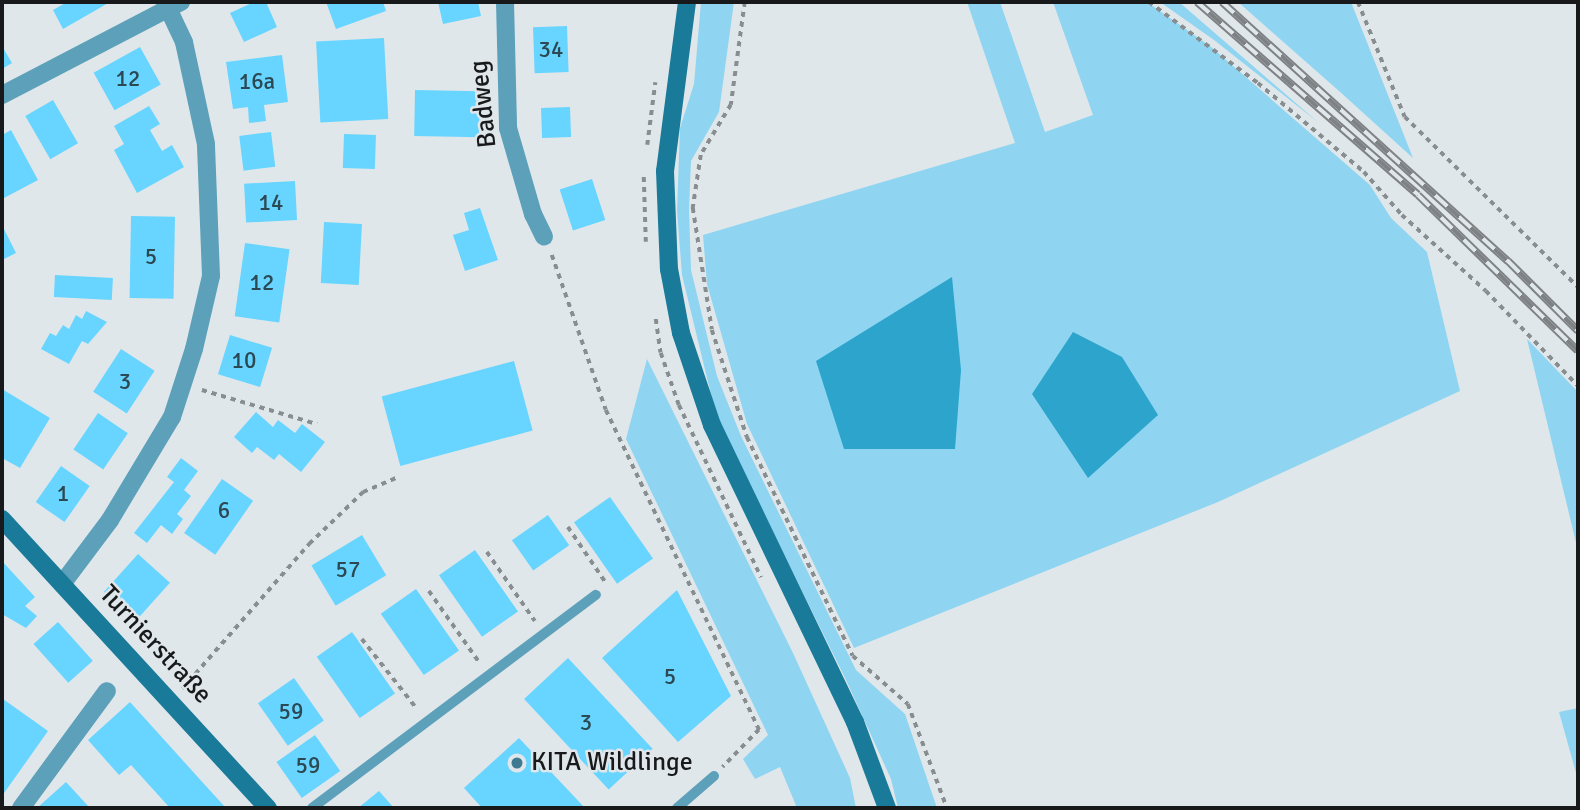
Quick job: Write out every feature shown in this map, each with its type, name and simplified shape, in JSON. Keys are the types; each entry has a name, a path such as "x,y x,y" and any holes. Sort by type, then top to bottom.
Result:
{"main road":[{"path":"687,2 665,172 669,269 681,333 712,425 855,722 887,808"},
{"name":"Turnierstraße","path":"2,519 268,808"}],"street":[{"name":"Badweg","path":"505,2 508,128 533,214 544,237"},
{"path":"2,95 171,4 193,74 209,180 211,276 183,385 149,461 62,584"},
{"path":"21,808 107,691"}],"lane":[{"path":"312,808 597,595"},
{"path":"677,808 714,776"}],"path":[{"path":"746,2 731,105 701,155 693,208 712,330 747,437 853,656 908,704 947,808"},
{"path":"1149,2 1258,83 1364,172 1402,215 1486,291 1578,386"},
{"path":"1358,2 1405,117 1578,287"},
{"path":"544,237 606,410 759,730 714,776"},
{"path":"183,385 317,424"},
{"path":"172,702 309,544 363,492 396,478"},
{"path":"568,527 609,588 597,595"},
{"path":"487,552 544,634"},
{"path":"429,591 489,676"},
{"path":"362,639 427,722"}],"shaded area":[{"path":"701,2 734,2 719,112 691,161 691,270 717,376 741,436 856,670 905,714 937,808 898,808 891,779 846,680 717,419 682,275 677,211 680,128 694,84"},
{"path":"967,2 1000,2 1045,132 1093,115 1053,2 1147,2 1210,46 1370,185 1391,218 1427,252 1460,391 1218,502 854,648 747,424 707,284 703,235 1015,143"},
{"path":"1160,2 1179,2 1319,123 1214,40"},
{"path":"1238,2 1351,2 1413,158 1339,91"},
{"path":"952,277 961,370 955,449 844,449 816,361"},
{"path":"1073,332 1122,357 1158,415 1088,478 1032,394"},
{"path":"1527,339 1578,392 1578,551"},
{"path":"647,359 793,653 850,778 856,808 797,808 780,767 755,779 743,759 768,735 626,439"},
{"path":"1578,708 1578,780 1559,712"}],"building":[{"path":"67,2 110,2 63,29 53,10"},
{"path":"254,2 266,2 277,27 244,42 230,13"},
{"path":"326,2 383,2 386,11 336,29"},
{"path":"438,2 478,2 481,16 443,24"},
{"path":"567,26 569,72 535,73 533,27"},
{"path":"384,38 388,119 320,122 316,42"},
{"path":"2,46 12,63 2,69"},
{"path":"140,47 161,85 114,110 94,73"},
{"path":"282,55 288,102 264,105 266,121 249,123 248,107 233,109 226,62"},
{"path":"415,90 480,91 479,137 414,136"},
{"path":"53,100 78,143 50,159 25,116"},
{"path":"149,106 160,124 150,130 162,151 172,145 184,167 137,193 114,150 124,144 114,126"},
{"path":"570,107 571,137 542,138 541,108"},
{"path":"11,130 38,180 4,198 2,135"},
{"path":"271,132 275,167 244,171 239,136"},
{"path":"344,134 376,135 375,169 343,168"},
{"path":"592,179 605,220 573,230 560,190"},
{"path":"295,181 297,220 246,223 244,184"},
{"path":"480,208 498,260 465,271 453,235 469,230 464,213"},
{"path":"131,216 175,217 174,299 130,298"},
{"path":"324,222 362,224 359,285 321,283"},
{"path":"2,225 16,253 2,260"},
{"path":"245,243 290,249 279,323 235,316"},
{"path":"55,275 113,278 112,300 54,297"},
{"path":"86,311 107,322 88,344 82,341 69,364 41,349 50,333 56,336 63,325 69,329 76,315 82,319"},
{"path":"230,335 272,348 260,387 218,374"},
{"path":"121,349 155,371 127,414 93,392"},
{"path":"514,361 533,431 400,466 382,396"},
{"path":"2,389 50,418 20,468 2,458"},
{"path":"256,412 273,427 278,420 295,433 302,424 325,442 301,472 279,454 274,460 257,447 252,453 234,437"},
{"path":"98,413 128,433 103,470 73,449"},
{"path":"181,458 198,471 184,490 191,496 177,514 183,519 172,534 161,525 147,543 134,533 174,482 167,477"},
{"path":"61,466 90,486 64,522 36,502"},
{"path":"222,479 253,501 215,555 184,533"},
{"path":"610,497 653,558 617,584 574,522"},
{"path":"548,515 569,545 533,571 512,540"},
{"path":"362,535 386,575 336,606 311,565"},
{"path":"475,550 518,611 482,637 439,575"},
{"path":"138,554 170,583 136,621 104,592"},
{"path":"2,561 35,597 25,606 37,616 26,628 2,614"},
{"path":"416,589 459,650 424,675 381,614"},
{"path":"677,590 731,696 678,742 602,658"},
{"path":"58,622 93,661 68,683 33,644"},
{"path":"352,632 395,693 360,718 317,657"},
{"path":"568,658 653,749 609,790 524,699"},
{"path":"294,678 324,721 288,746 258,703"},
{"path":"3,699 48,731 2,796 2,701"},
{"path":"130,702 226,808 170,808 131,765 119,775 88,740"},
{"path":"315,735 340,771 302,798 276,762"},
{"name":"KITA Wildlinge","path":"519,738 585,808 482,808 464,788"},
{"path":"66,782 90,808 37,808"},
{"path":"379,791 394,808 358,808"}],"railway":[{"path":"1197,2 1418,195 1578,351"},
{"path":"1222,2 1508,261 1578,331"}],"place":[{"name":"KITA Wildlinge","path":"517,763"}]}
